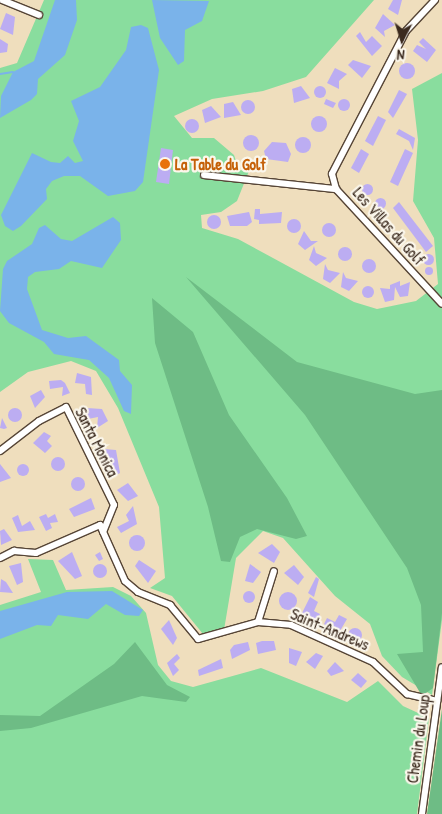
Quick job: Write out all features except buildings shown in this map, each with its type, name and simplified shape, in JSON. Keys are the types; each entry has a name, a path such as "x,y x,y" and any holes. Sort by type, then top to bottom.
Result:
{"street":[{"path":"2,0 39,15"},
{"name":"Les Villas du Golf","path":"435,0 406,31 382,72 332,170 336,189 442,304"},
{"name":"Les Villas du Golf","path":"204,175 336,189"},
{"name":"Santa Monica","path":"0,450 38,421 66,407 114,505 101,528"},
{"path":"0,558 14,551 36,553 101,528"},
{"name":"Saint-Andrews","path":"101,528 126,582 138,592 170,605 198,639 258,622 291,625 373,662 407,694 437,701"},
{"path":"258,622 274,571"},
{"name":"Chemin du Loup","path":"422,814 442,667"}],"green space":[{"path":"44,0 374,0 306,77 263,91 212,99 174,116 192,138 214,138 234,155 239,170 249,171 237,201 221,212 201,215 202,228 238,239 354,302 377,309 416,301 438,284 434,238 413,201 418,140 412,89 442,73 442,620 432,695 402,677 382,656 370,624 335,596 283,538 263,531 236,558 224,630 203,634 172,596 150,588 165,578 159,507 118,408 96,371 71,361 28,372 0,392 0,68 17,63"},
{"path":"186,277 297,362 415,394 442,390 442,613 433,688 422,696 397,654 423,652 421,605 407,568 305,415"},
{"path":"152,298 193,332 229,415 287,498 307,536 296,539 257,529 240,537 230,562 221,561 208,507 155,343"},
{"path":"28,559 53,560 66,590 113,587 131,596 146,613 158,665 171,681 193,687 261,668 347,702 378,681 403,706 429,718 417,814 0,814 0,605 41,592"},
{"path":"135,642 167,685 190,697 186,702 142,696 31,728 0,731 0,715 40,716 114,664"},
{"path":"442,709 442,814 427,814"}],"water":[{"path":"55,0 76,0 77,20 65,55 38,79 37,94 31,100 0,118 1,96 13,72 34,61"},
{"path":"152,0 209,1 202,21 185,30 184,61 178,65 160,38"},
{"path":"141,25 148,28 159,70 143,182 135,191 108,196 80,176 64,176 52,181 46,189 47,199 21,226 13,231 5,226 1,215 32,153 51,162 60,163 68,156 75,163 83,161 73,141 79,121 71,101 100,87 126,50 131,27"},
{"path":"113,217 120,223 121,240 102,268 71,261 59,269 35,272 28,277 27,289 42,330 68,338 86,336 119,360 120,371 132,385 131,414 124,411 109,378 89,360 54,354 44,342 9,323 0,311 3,269 7,261 32,244 39,228 45,225 61,239 72,241"},
{"path":"112,591 143,610 139,616 125,615 106,604 88,619 58,615 51,626 37,625 0,639 0,611 67,592"}],"waterway":[{"path":"0,74 13,72"}],"place":[{"name":"La Table du Golf","path":"165,164"}]}
